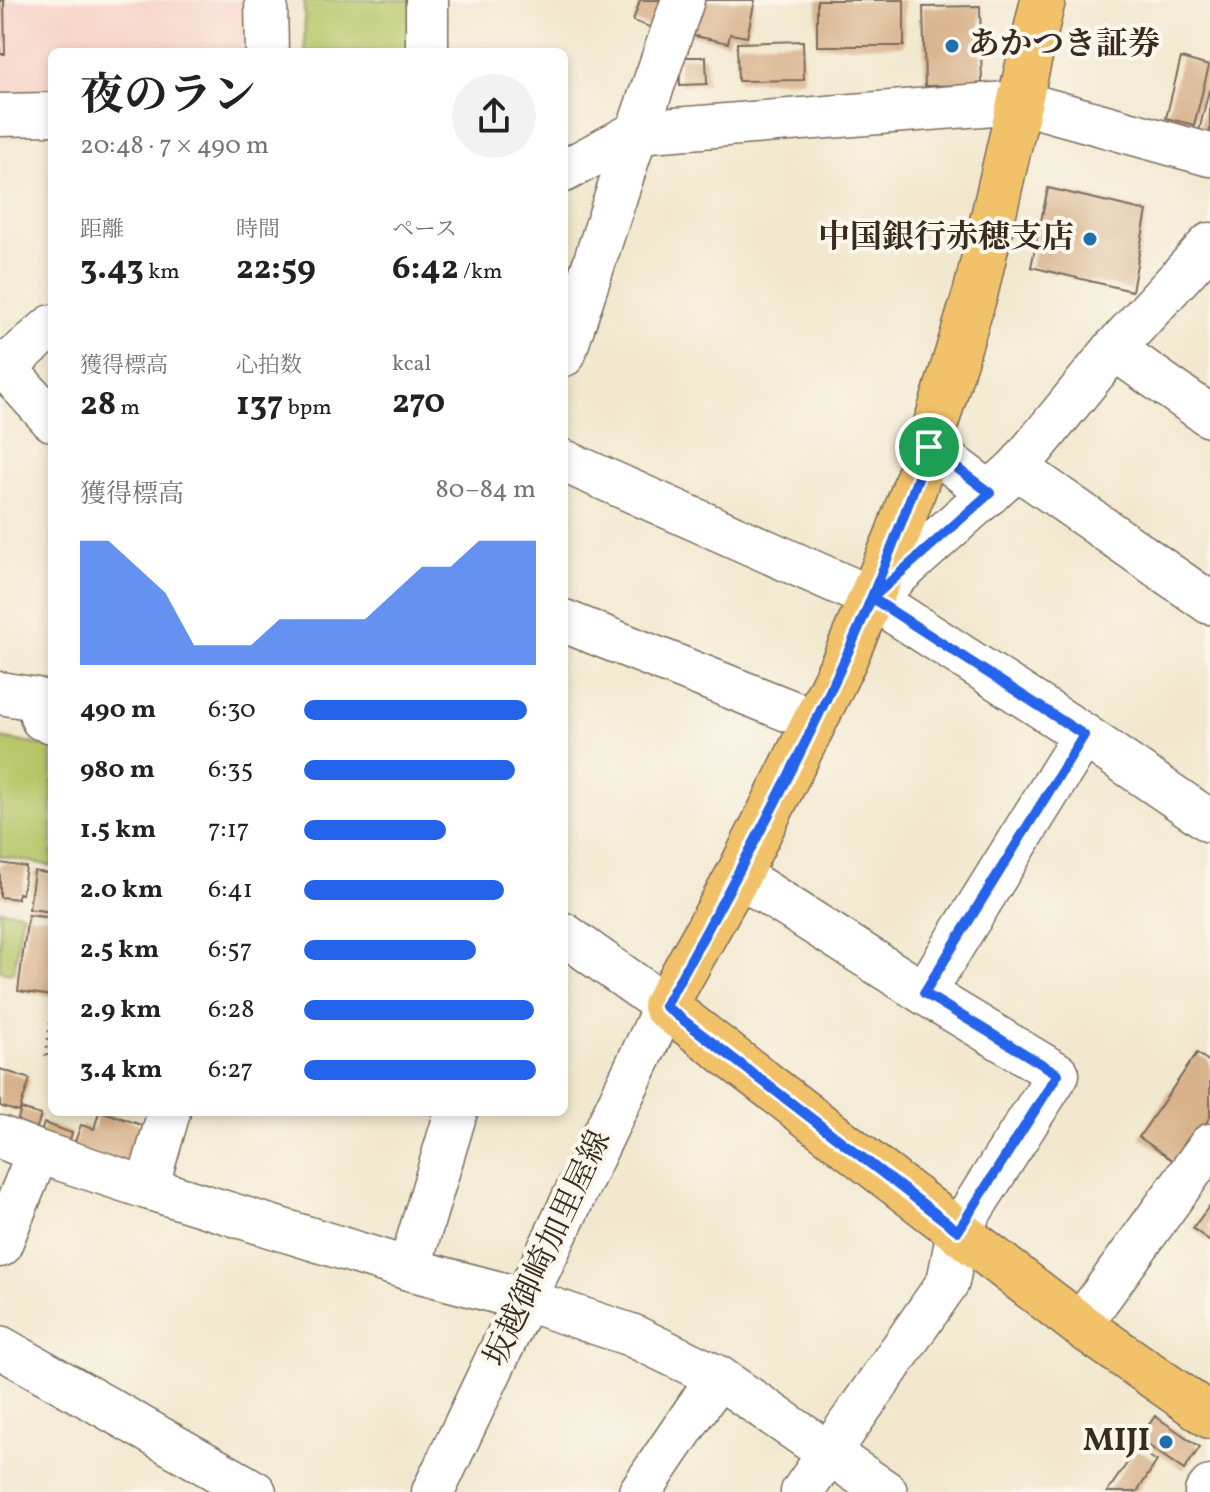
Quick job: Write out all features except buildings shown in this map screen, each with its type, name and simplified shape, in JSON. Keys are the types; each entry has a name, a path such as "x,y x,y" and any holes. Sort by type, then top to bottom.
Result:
{"main road":[{"name":"坂越御崎加里屋線","path":"665,1006 738,875 815,721 897,536 929,447 976,291 1043,0"},
{"path":"665,1006 1080,1325 1210,1416"}],"street":[{"path":"266,0 267,48"},
{"path":"427,0 427,48"},
{"path":"568,343 683,0"},
{"path":"568,169 637,132 1019,102 1210,155"},
{"path":"0,115 48,114"},
{"path":"872,598 1004,480 1114,349 1210,244"},
{"path":"48,329 1,367 48,416"},
{"path":"1114,349 1210,416"},
{"path":"929,447 1004,480 1210,603"},
{"path":"568,463 872,598 1208,816"},
{"path":"568,623 815,721"},
{"path":"0,693 36,699 42,719 48,721"},
{"path":"924,993 1084,735"},
{"path":"738,875 1058,1074 958,1231 948,1282 802,1492"},
{"path":"568,937 665,1006"},
{"name":"坂越御崎加里屋線","path":"433,1492 665,1006"},
{"path":"147,1188 168,1116"},
{"path":"409,1269 455,1116"},
{"path":"4,1227 19,1144 147,1188 409,1269 526,1300 631,1335 718,1377 886,1492"},
{"path":"1080,1325 1210,1145"},
{"path":"0,1347 255,1492"},
{"path":"640,1492 718,1377"},
{"path":"1206,1492 1210,1487"}],"path":[{"path":"47,1056 48,1048"}],"shaded area":[{"path":"0,0 252,0 253,48 48,48 48,97 0,98"}],"green space":[{"path":"304,0 419,0 419,48 305,48"},
{"path":"0,738 48,746 48,865 0,856"},
{"path":"0,910 22,913 14,973 0,971"}],"place":[{"name":"あかつき証券","path":"952,46"},
{"name":"中国銀行赤穂支店","path":"1090,239"},
{"name":"MIJI","path":"1166,1442"}],"route":[{"path":"929,447 990,493 872,598 1084,735 924,993 1058,1074 958,1231 665,1006 738,875 844,661 897,536 929,447"}]}
